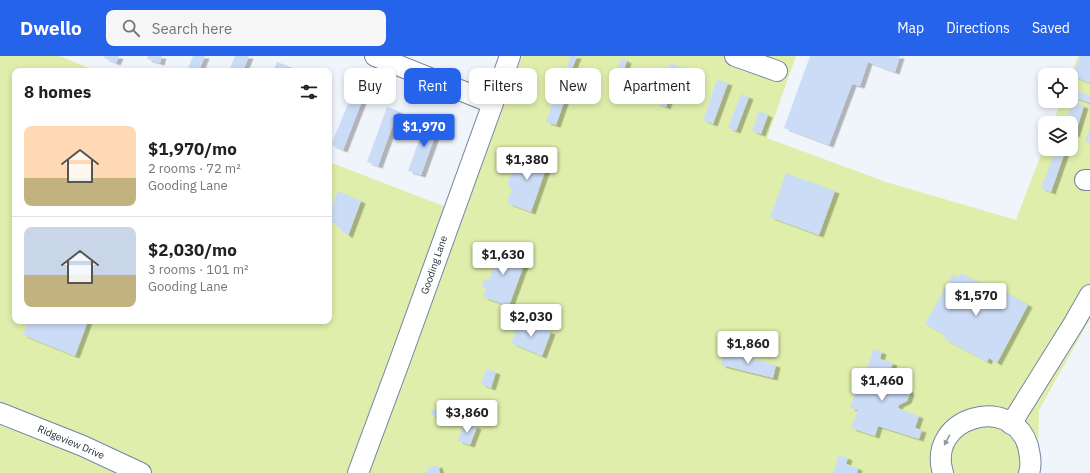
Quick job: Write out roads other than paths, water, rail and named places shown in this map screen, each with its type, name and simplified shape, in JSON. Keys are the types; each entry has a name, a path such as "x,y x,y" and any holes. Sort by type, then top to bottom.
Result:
{"street":[{"path":"375,56 469,94"},
{"name":"Gooding Lane","path":"505,68 510,56"},
{"path":"735,56 777,71"},
{"name":"Gooding Lane","path":"358,473 492,104"},
{"path":"1011,424 1090,295"},
{"name":"Ridgeview Drive","path":"0,413 83,446 141,473"},
{"path":"943,473 941,466 942,451 948,436 958,425 972,418 988,416 1003,419 1011,424 1026,440 1030,455 1029,473"}]}
